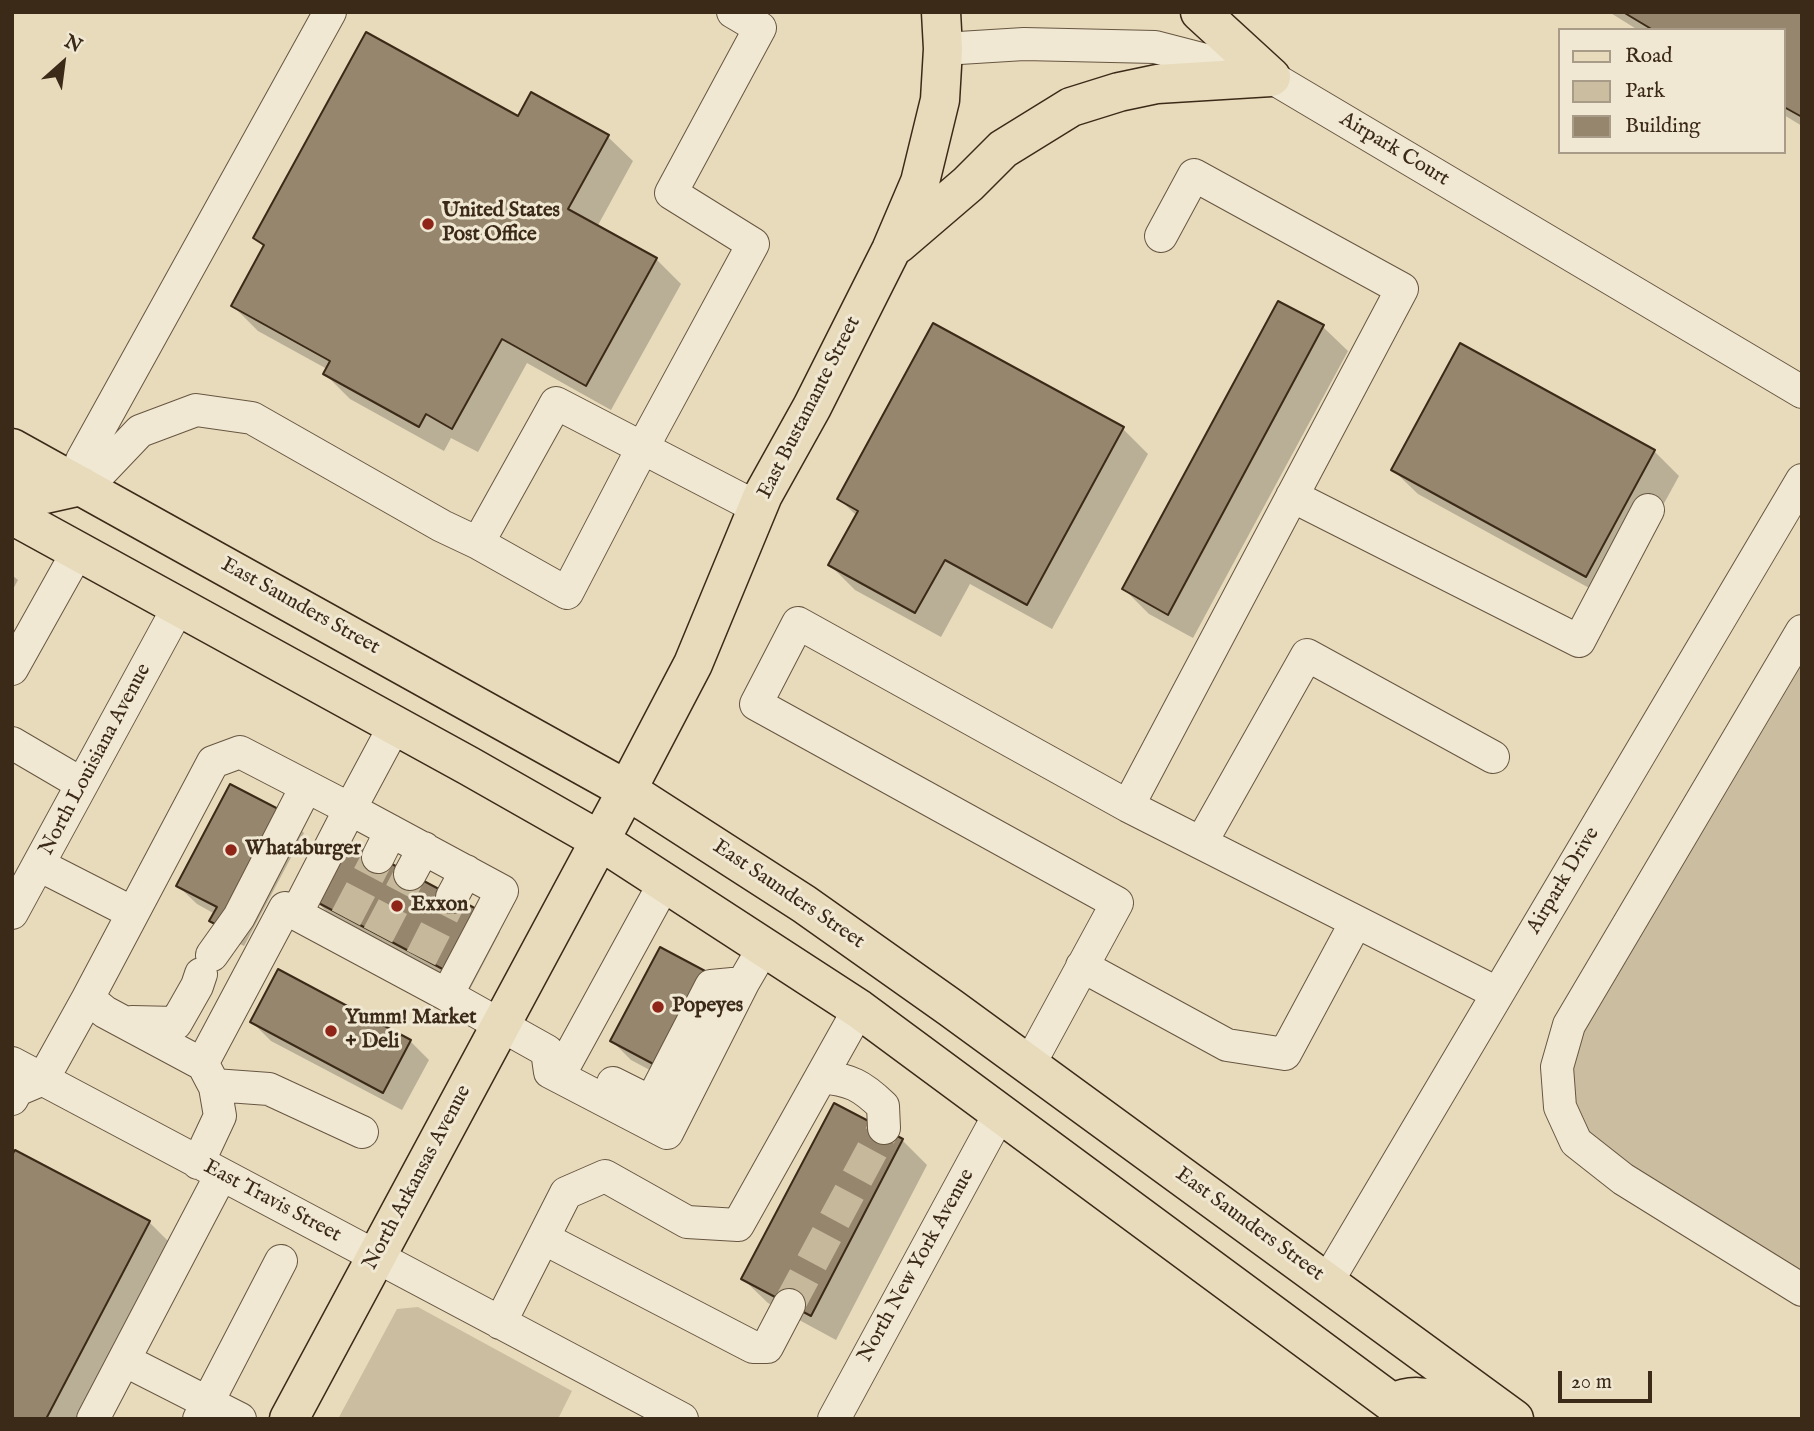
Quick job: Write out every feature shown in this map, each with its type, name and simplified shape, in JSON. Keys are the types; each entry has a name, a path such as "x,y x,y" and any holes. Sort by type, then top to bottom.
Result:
{"main road":[{"path":"1200,12 1271,78"},
{"name":"East Bustamante Street","path":"627,790 693,664 758,508 891,250 920,182 940,100 942,31"},
{"path":"891,250 968,184 1003,149 1071,107 1157,84 1271,78"},
{"name":"East Saunders Street","path":"12,449 627,790 804,904 1514,1419"},
{"path":"12,483 36,496 81,486"},
{"path":"12,515 599,839 859,1009 1396,1414 1406,1396 1420,1395 1441,1404 1463,1419"},
{"name":"North Arkansas Avenue","path":"289,1419 627,790"}],"street":[{"path":"81,486 82,460 330,12"},
{"path":"81,486 99,474 140,431 196,410 252,418 442,526 567,593 753,244 671,193 760,28 733,12"},
{"name":"Airpark Court","path":"942,31 1024,44 1155,47 1271,78 1802,392"},
{"path":"1128,806 1402,289 1194,175 1161,236"},
{"path":"478,543 556,403 758,508"},
{"name":"Airpark Drive","path":"1327,1282 1802,480"},
{"path":"1292,496 1579,641 1648,510"},
{"path":"12,669 78,551"},
{"name":"North Louisiana Avenue","path":"12,913 178,606"},
{"path":"1029,1065 1116,903 756,704 798,623 1128,806 1497,993"},
{"path":"1802,631 1569,1025 1557,1067 1560,1107 1576,1142 1623,1179 1802,1290"},
{"path":"1201,843 1307,655 1493,757"},
{"path":"296,914 395,725"},
{"path":"12,743 82,784"},
{"path":"12,1099 17,1090 43,1079 213,762 240,752 350,809 385,844 459,884 502,891 447,995"},
{"path":"124,1022 176,1023 206,964 239,917 306,787"},
{"path":"39,865 133,913"},
{"path":"666,882 557,1056 550,1072 667,1133 764,947"},
{"path":"93,1419 124,1360 210,1169 220,1116 208,1074 285,908 296,914 342,927 374,944 416,967 447,995 557,1056"},
{"path":"1082,966 1227,1045 1285,1054 1356,922"},
{"path":"88,998 105,1012 208,1074 269,1089 362,1132"},
{"path":"500,1323 566,1193 605,1176 687,1222 737,1225 859,1009"},
{"name":"East Travis Street","path":"12,1063 681,1419"},
{"path":"821,1077 856,1083 870,1093 883,1106 884,1128"},
{"name":"North New York Avenue","path":"834,1419 1000,1113"},
{"path":"543,1238 753,1347 767,1347 789,1305"},
{"path":"203,1411 281,1261"},
{"path":"124,1360 203,1411 240,1419"}],"green space":[{"path":"1802,641 1802,1276 1593,1144 1572,1118 1566,1069 1575,1023"},
{"path":"418,1307 572,1391 558,1419 338,1419 397,1309"}],"building":[{"path":"1623,12 1802,12 1802,117 1786,108 1786,28 1650,28"},
{"name":"United States Post Office","path":"366,32 518,116 531,92 609,135 568,209 657,258 586,386 502,339 452,429 426,414 419,427 323,374 330,361 231,306 264,245 253,238"},
{"path":"1278,301 1324,325 1168,615 1122,589"},
{"path":"933,323 1124,427 1027,605 945,560 915,613 828,565 858,511 837,499"},
{"path":"1460,343 1655,450 1586,577 1391,470"},
{"name":"Whataburger","path":"230,784 286,813 225,929 209,921 217,907 176,886"},
{"name":"Exxon","path":"345,839 482,912 450,973 313,900"},
{"name":"Popeyes","path":"660,947 707,972 657,1066 610,1041"},
{"name":"Yumm! Market + Deli","path":"278,969 411,1040 383,1093 250,1022"},
{"path":"834,1103 903,1139 811,1316 741,1279"},
{"path":"15,1150 150,1221 46,1419 12,1419 12,1155"}],"tunnel":[{"path":"346,918 378,857"},
{"path":"378,935 410,874"},
{"path":"421,958 452,897"},
{"path":"789,1305 884,1128"}],"place":[{"name":"United States Post Office","path":"428,224"},
{"name":"Whataburger","path":"231,850"},
{"name":"Exxon","path":"397,906"},
{"name":"Popeyes","path":"658,1007"},
{"name":"Yumm! Market + Deli","path":"331,1031"}]}
